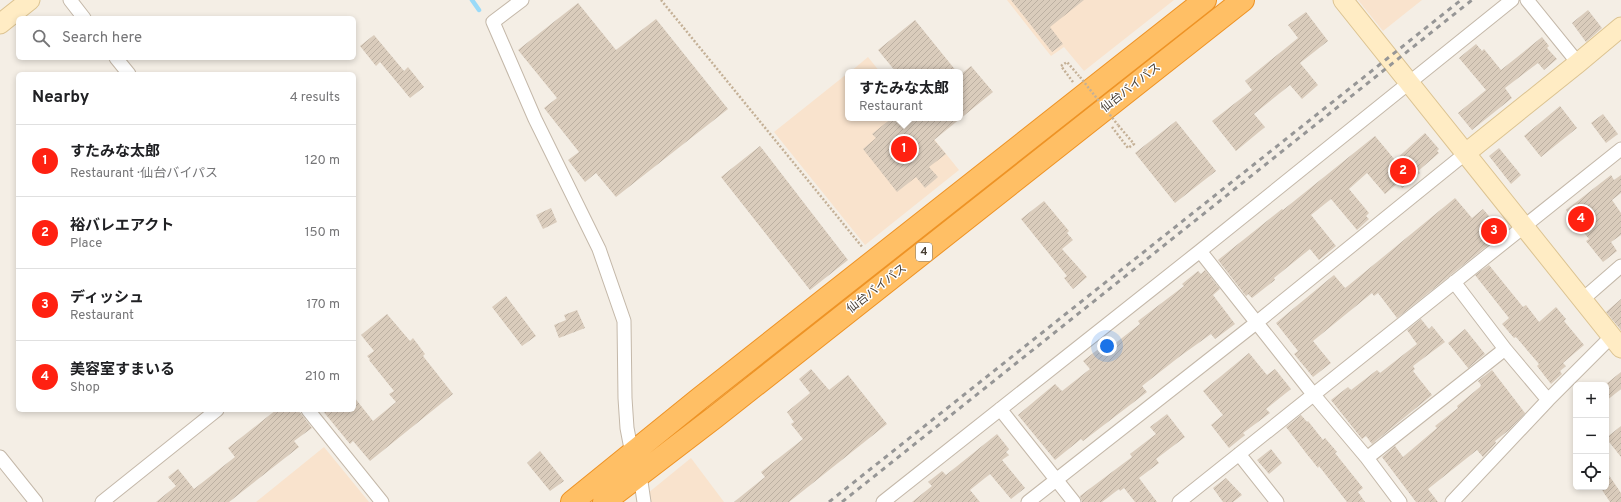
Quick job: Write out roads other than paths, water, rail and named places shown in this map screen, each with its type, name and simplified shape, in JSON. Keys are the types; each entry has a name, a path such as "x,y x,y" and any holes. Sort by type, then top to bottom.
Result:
{"highway":[{"name":"仙台バイパス","path":"572,502 699,398 1205,0"},
{"name":"仙台バイパス","path":"604,502 715,417 1243,0"}],"street":[{"path":"0,24 30,0"},
{"path":"70,0 82,16"},
{"path":"522,0 493,22 535,119 599,249 624,321 627,428 632,454 640,474 644,502"},
{"path":"1343,0 1616,342 1548,400 1452,502"},
{"path":"883,502 1200,251 1512,0"},
{"path":"1527,0 1578,63"},
{"path":"1028,502 1256,323 1621,27"},
{"path":"118,60 127,72"},
{"path":"1180,502 1313,394 1621,149"},
{"path":"1200,251 1313,394 1367,458 1400,502"},
{"path":"1583,299 1621,266"},
{"path":"1454,282 1505,349 1548,400"},
{"path":"1367,458 1505,349"},
{"path":"1000,408 1074,502"},
{"path":"102,502 214,412"},
{"path":"310,412 382,502"},
{"path":"1239,454 1277,502"},
{"path":"0,457 36,502"}],"waterway":[{"path":"472,0 479,10"}],"railway":[{"path":"829,502 1461,0"},
{"path":"842,502 1472,0"}],"place":[{"name":"すたみな太郎","path":"904,149"},
{"name":"裕バレエアクト","path":"1403,171"},
{"name":"美容室すまいる","path":"1581,219"},
{"name":"ディッシュ","path":"1494,231"}]}
